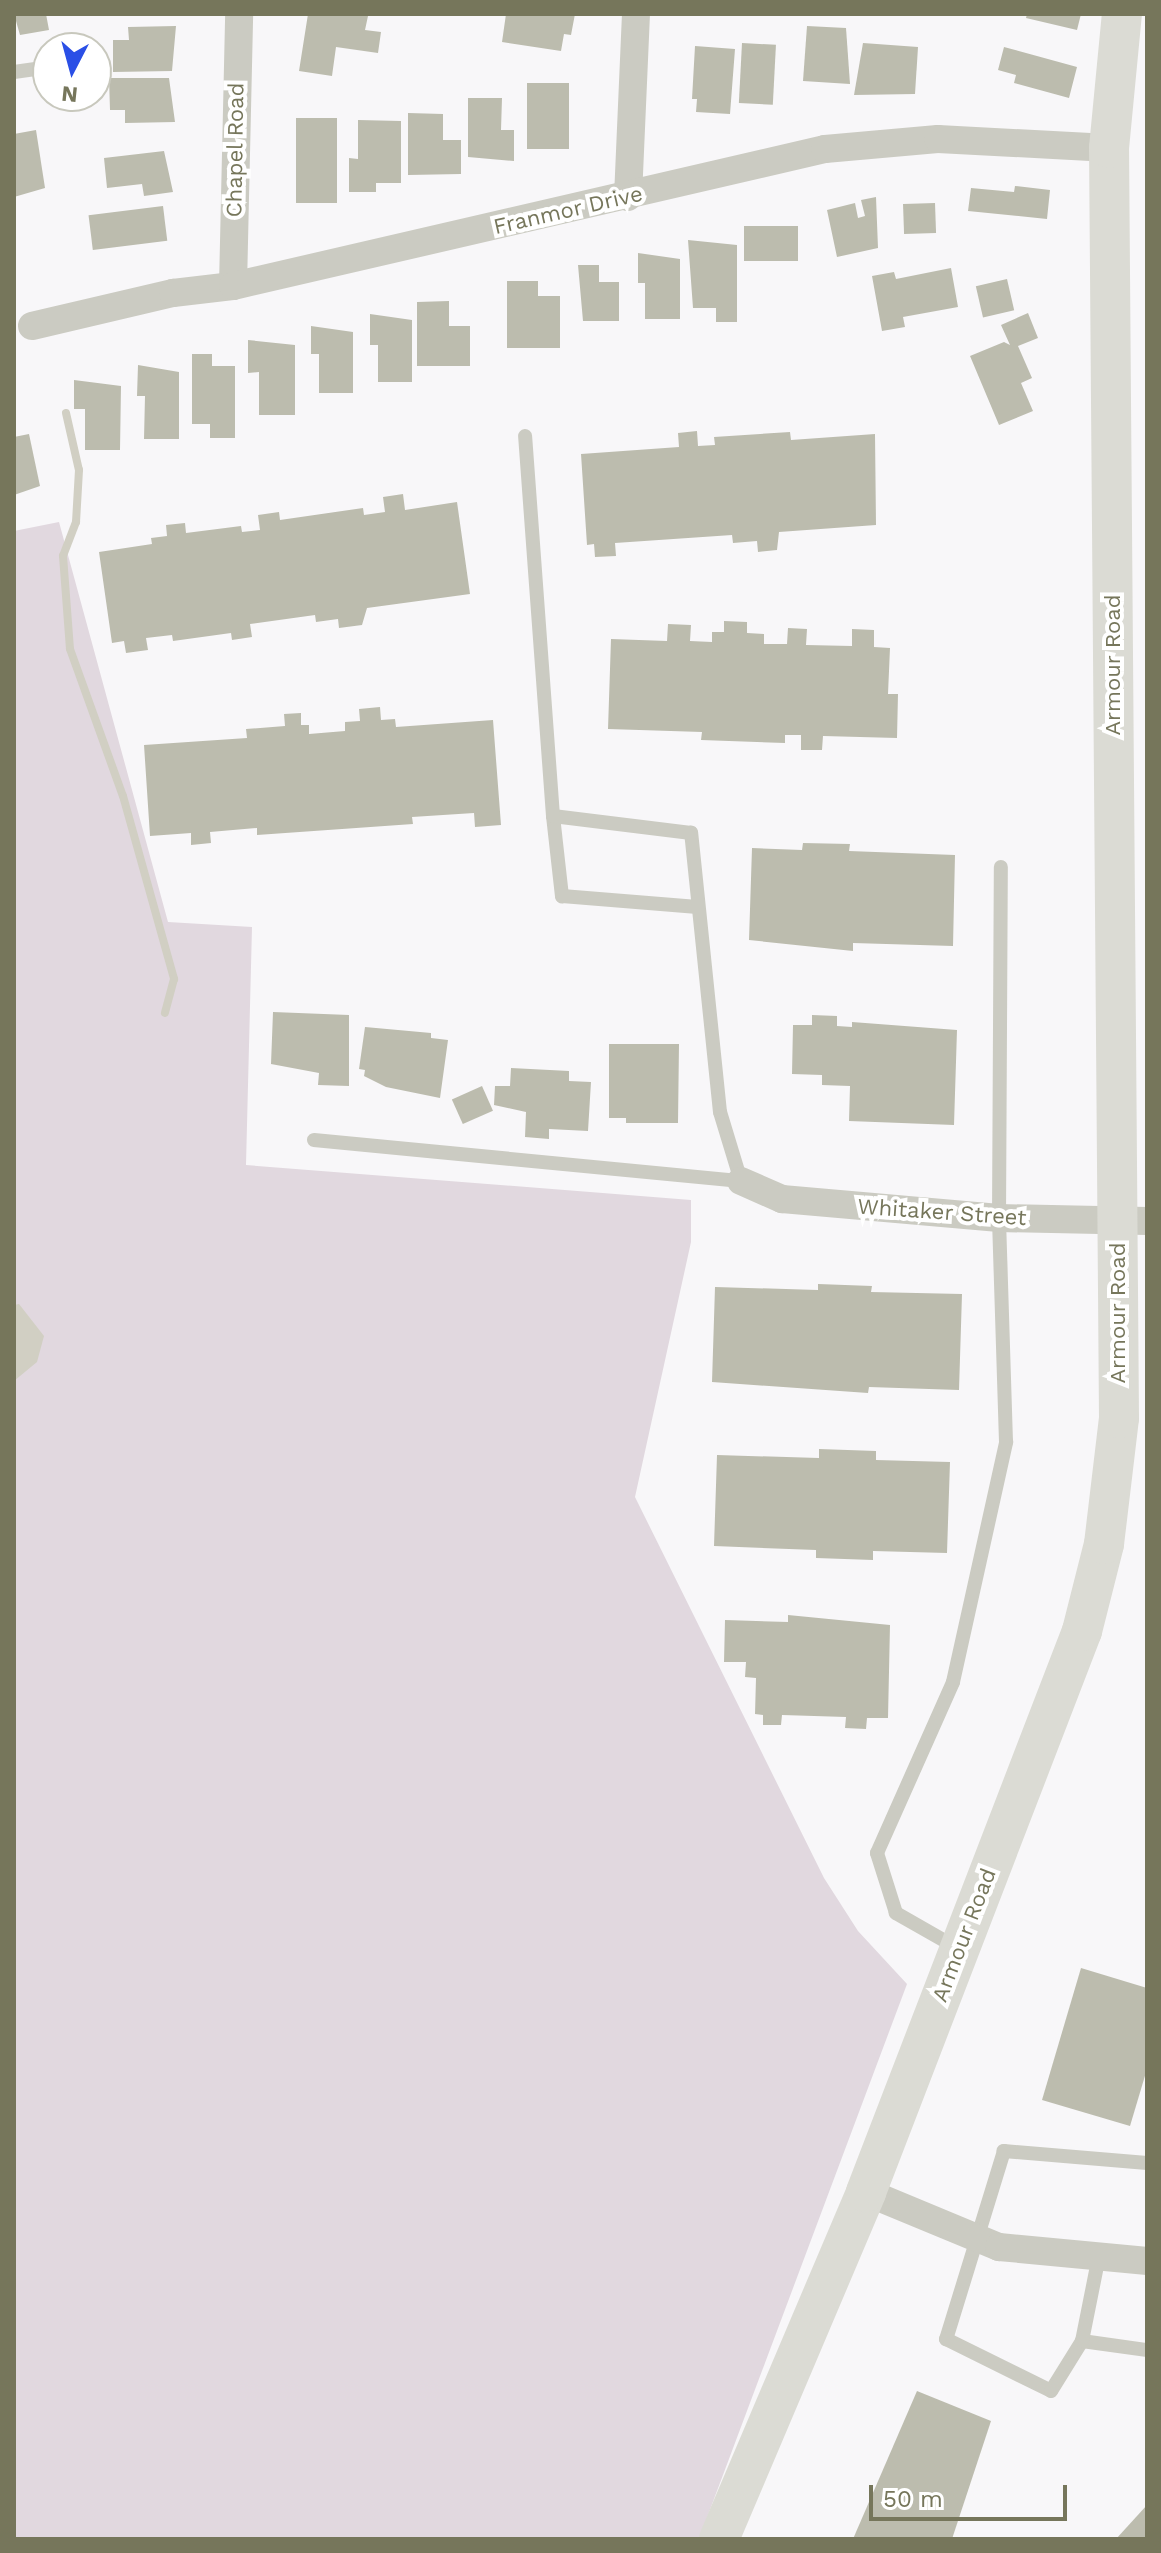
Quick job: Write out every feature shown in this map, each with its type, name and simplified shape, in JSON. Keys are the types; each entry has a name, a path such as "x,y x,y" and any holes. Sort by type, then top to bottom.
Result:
{"main road":[{"name":"Armour Road","path":"719,2539 866,2192 1082,1631 1104,1544 1119,1418 1132,1220 1109,148 1122,14"}],"street":[{"name":"Chapel Road","path":"233,286 239,14"},
{"path":"628,197 636,14"},
{"name":"Franmor Drive","path":"23,331 173,293 233,286 825,149 938,139 1109,148"},
{"name":"Whitaker Street","path":"741,1181 782,1199 999,1218 1132,1220"},
{"path":"866,2192 999,2247 1147,2261"}],"lane":[{"path":"525,436 553,816 562,896 698,907"},
{"path":"314,1140 694,1173 741,1181 720,1112 691,833 553,816"},
{"path":"959,1950 896,1913 877,1853 953,1682 1006,1442 999,1218 1001,867"},
{"path":"1099,2256 1082,2341 1051,2391 946,2339 1004,2151 1147,2163"},
{"path":"1082,2341 1147,2350"}],"shaded area":[{"path":"59,522 168,922 252,927 246,1165 691,1200 691,1242 635,1497 824,1878 858,1931 907,1984 699,2539 14,2539 14,531"},
{"path":"19,1304 44,1336 37,1362 14,1381 14,1305"}],"building":[{"path":"14,14 46,14 49,30 20,35"},
{"path":"308,14 368,16 365,30 381,32 378,53 336,47 332,76 299,71"},
{"path":"506,14 575,14 571,35 564,34 561,51 502,42"},
{"path":"1027,14 1081,14 1077,30 1026,18"},
{"path":"176,26 172,71 113,72 113,40 129,40 128,27"},
{"path":"807,26 846,28 850,84 803,81"},
{"path":"742,43 776,45 773,105 739,103"},
{"path":"863,43 918,47 915,94 854,95"},
{"path":"695,46 735,49 730,114 696,112 697,99 692,99"},
{"path":"1004,47 1077,67 1069,98 1014,83 1016,75 998,70"},
{"path":"112,78 169,78 175,122 125,123 125,110 112,110"},
{"path":"527,83 569,83 569,149 527,149"},
{"path":"468,98 502,98 501,130 514,130 514,161 468,157"},
{"path":"408,113 443,114 443,140 461,140 461,174 408,175"},
{"path":"296,118 337,118 337,203 296,203"},
{"path":"358,120 401,121 401,183 376,183 376,192 349,192 349,158 358,159"},
{"path":"36,130 45,188 14,197 14,134"},
{"path":"164,151 173,192 144,196 142,184 107,188 104,158"},
{"path":"1015,186 1050,190 1047,219 968,211 971,188 1014,192"},
{"path":"876,197 878,248 837,257 827,210 855,203 858,218 865,216 861,200"},
{"path":"935,203 936,233 904,234 903,204"},
{"path":"163,206 167,241 93,250 89,215"},
{"path":"744,226 798,226 798,261 744,261"},
{"path":"688,240 737,245 737,322 716,322 716,308 693,308"},
{"path":"638,253 680,259 680,319 645,319 645,283 638,283"},
{"path":"578,265 599,265 599,282 619,282 619,321 583,321"},
{"path":"951,268 958,307 903,317 905,327 882,331 872,276 894,272 896,279"},
{"path":"1007,279 1014,310 983,317 976,286"},
{"path":"507,281 538,281 538,296 560,296 560,348 507,348"},
{"path":"449,301 449,326 470,326 470,366 417,366 417,302"},
{"path":"1028,313 1038,338 1018,346 1032,378 1021,383 1033,411 999,425 970,356 1004,342 1010,345 1001,325"},
{"path":"370,314 412,320 412,382 378,382 378,345 370,345"},
{"path":"311,326 353,332 353,393 319,393 319,354 311,354"},
{"path":"248,340 295,345 295,415 259,415 259,372 248,373"},
{"path":"192,354 212,354 212,366 235,366 235,438 210,438 210,424 192,424"},
{"path":"138,365 179,372 179,439 144,439 145,396 137,396"},
{"path":"74,380 121,386 120,450 85,450 85,409 74,409"},
{"path":"697,431 698,446 715,445 714,437 790,432 791,440 875,434 876,525 779,532 777,550 758,552 757,541 733,543 732,535 615,543 616,556 595,557 594,544 587,545 581,454 679,447 678,433"},
{"path":"29,434 40,486 14,495 14,437"},
{"path":"403,494 405,510 457,502 470,594 367,608 362,625 339,628 338,619 316,622 315,615 250,624 252,637 232,640 231,633 173,641 172,635 146,638 148,650 126,653 124,641 112,643 99,552 152,544 151,538 167,536 166,525 185,523 186,533 241,526 242,532 260,530 258,515 279,512 280,520 363,508 364,515 385,512 383,497"},
{"path":"724,621 747,622 747,633 764,634 764,644 787,644 788,628 807,629 806,645 852,646 852,629 874,630 874,647 890,648 888,694 898,694 897,738 823,736 822,750 801,750 801,735 785,735 785,743 701,740 702,732 608,729 611,639 667,641 668,624 691,625 690,641 712,642 712,632 724,632"},
{"path":"380,707 381,720 395,719 396,727 493,720 501,825 475,827 474,813 412,817 413,824 257,835 257,828 210,832 211,843 191,845 191,833 150,836 144,745 247,738 246,729 285,726 284,714 301,713 301,725 309,725 309,734 345,731 345,722 360,721 359,709"},
{"path":"803,843 850,844 849,851 955,855 953,946 853,943 853,951 749,940 752,848 802,850"},
{"path":"273,1012 349,1015 349,1086 318,1085 319,1073 271,1064"},
{"path":"812,1015 837,1016 837,1026 852,1027 852,1022 957,1030 954,1125 849,1121 850,1086 822,1085 822,1075 792,1074 793,1025 812,1025"},
{"path":"365,1027 431,1033 431,1038 448,1040 440,1098 386,1087 364,1076 365,1070 359,1069"},
{"path":"609,1044 679,1044 678,1123 626,1123 626,1118 609,1118"},
{"path":"511,1068 569,1071 569,1081 591,1082 588,1131 549,1129 549,1139 525,1137 526,1112 494,1105 495,1086 510,1086"},
{"path":"482,1086 493,1111 463,1124 452,1099"},
{"path":"818,1284 872,1286 871,1292 962,1294 959,1390 869,1387 868,1393 712,1382 715,1287 818,1290"},
{"path":"819,1449 876,1451 876,1460 950,1462 947,1553 873,1551 873,1560 816,1558 816,1550 714,1546 717,1455 819,1458"},
{"path":"788,1615 890,1625 888,1718 867,1718 866,1729 845,1728 846,1717 782,1715 781,1725 763,1725 763,1715 755,1714 756,1678 745,1677 746,1662 724,1662 725,1620 788,1622"},
{"path":"1081,1968 1147,1988 1147,2069 1130,2126 1042,2100"},
{"path":"917,2391 991,2421 952,2539 853,2539"},
{"path":"1147,2505 1147,2539 1116,2539"}],"waterway":[{"path":"66,413 79,470 76,522 63,556 70,649 123,796 174,979 165,1013"}]}
